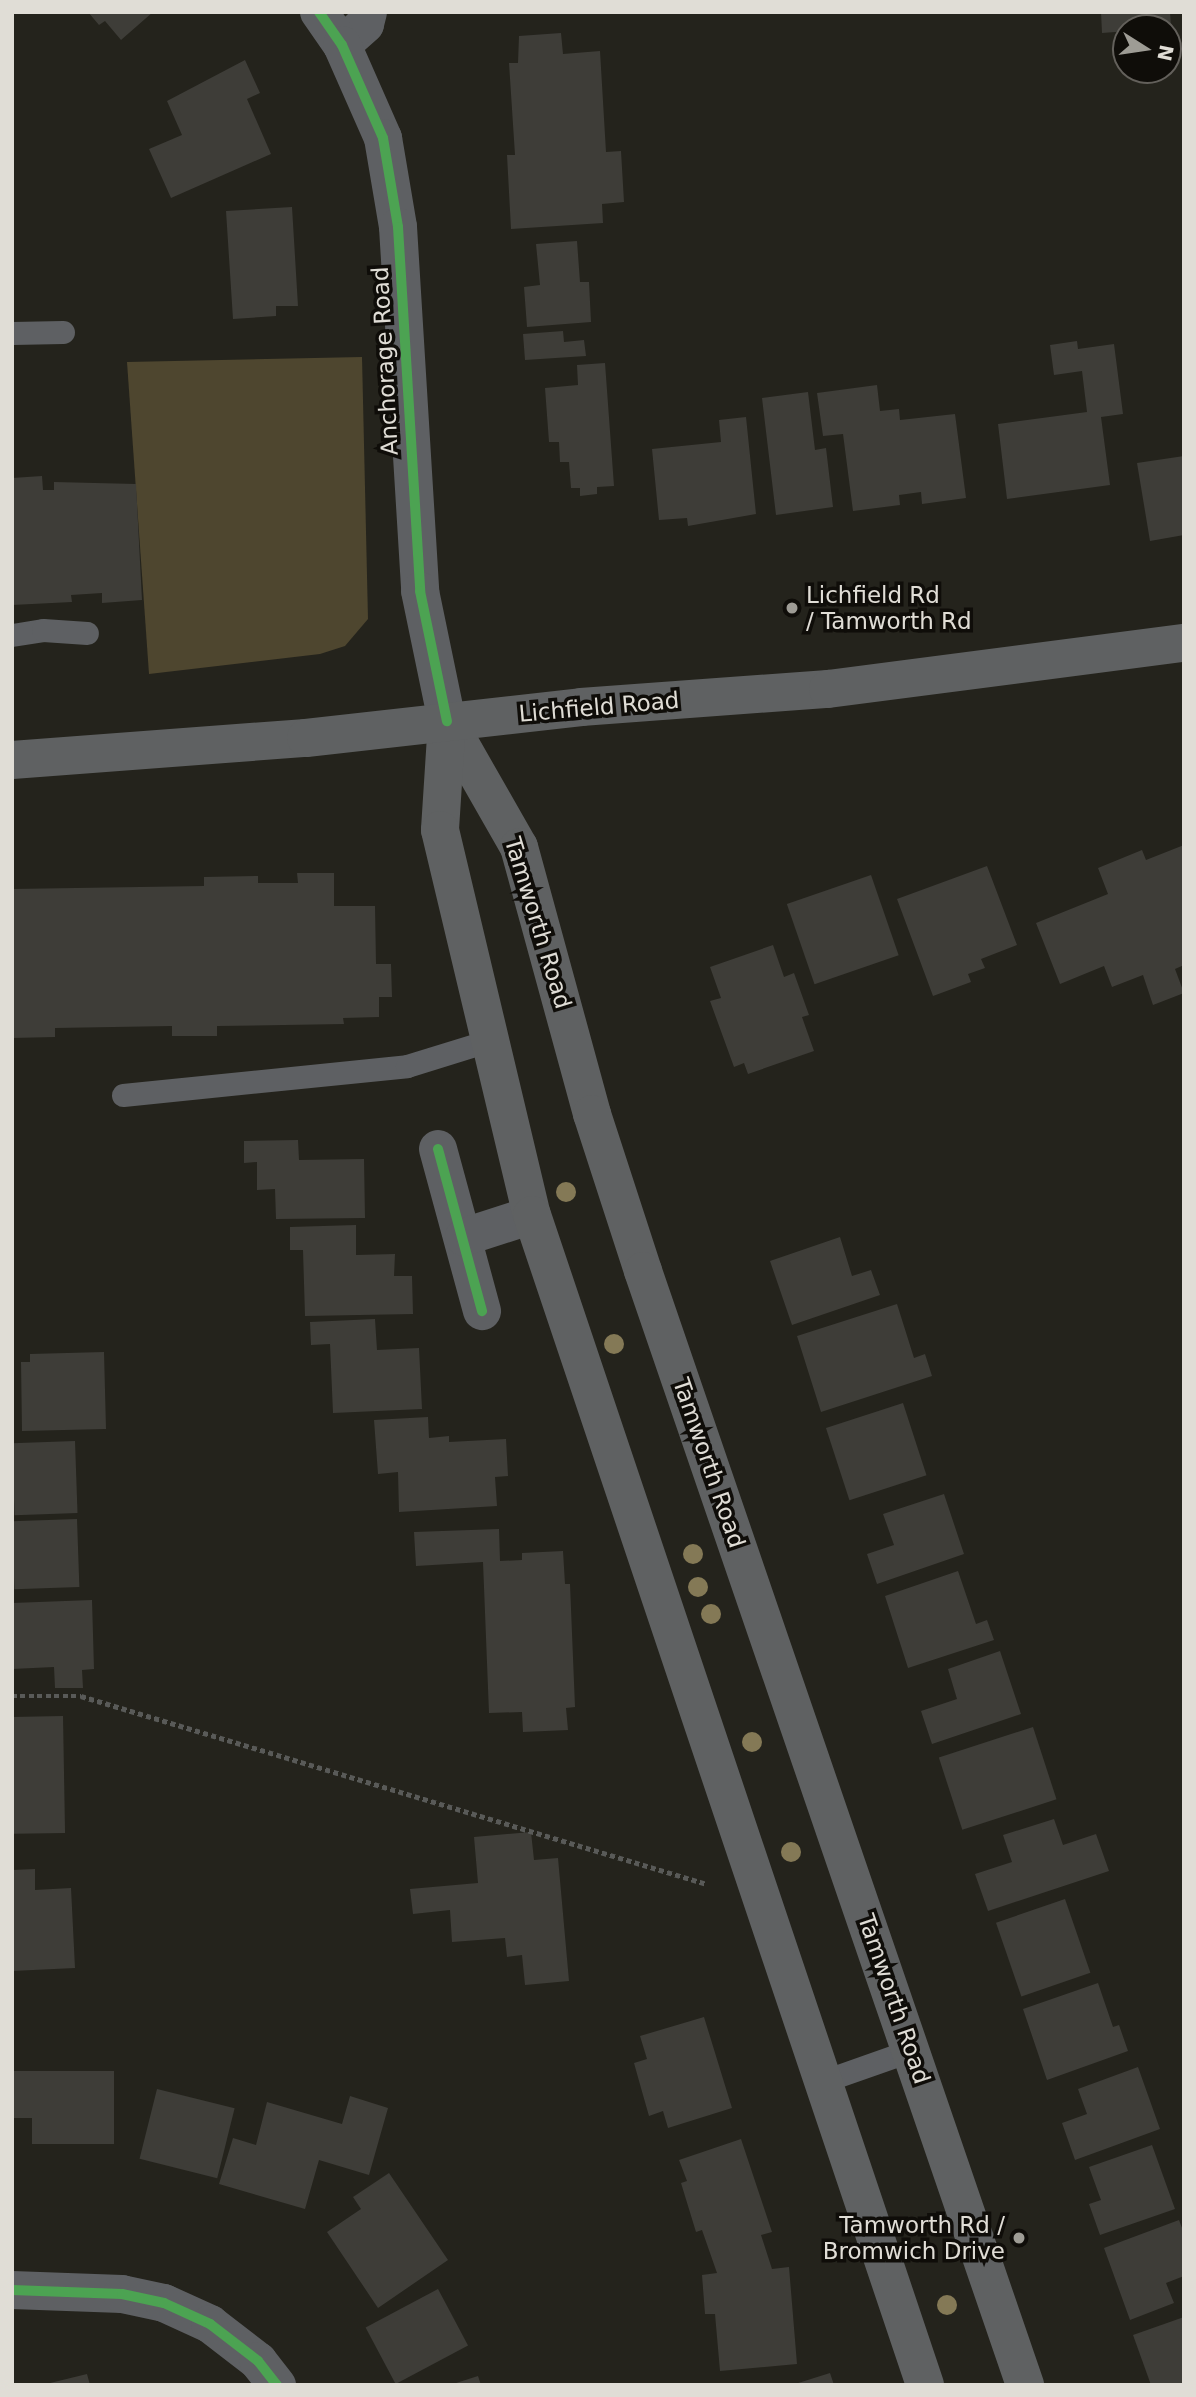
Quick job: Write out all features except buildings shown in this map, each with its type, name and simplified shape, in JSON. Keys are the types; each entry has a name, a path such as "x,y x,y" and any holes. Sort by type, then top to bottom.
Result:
{"main road":[{"name":"Lichfield Road","path":"12,760 828,689 1184,643"},
{"path":"447,722 440,830 488,1041 532,1214 925,2385"},
{"name":"Tamworth Road","path":"447,722 519,847 592,1114 643,1271 1025,2385"}],"street":[{"name":"Anchorage Road","path":"319,12 342,45 383,138 398,227 420,591 447,722"},
{"path":"342,45 365,24 368,12"},
{"path":"438,1149 482,1311"},
{"path":"464,1237 532,1214"},
{"path":"12,2290 122,2294 164,2303 210,2324 258,2361 276,2385"}],"lane":[{"path":"12,333 63,332"},
{"path":"12,635 43,629 87,633"},
{"path":"123,1095 407,1066 488,1041"},
{"path":"824,2081 912,2050"}],"path":[{"path":"12,1696 81,1696 762,1900"}],"shaded area":[{"path":"362,357 368,619 345,646 320,654 149,674 127,362"}],"cycle path":[{"path":"319,12 342,45 383,138 398,227 420,591 447,721"},
{"path":"438,1149 482,1311"},
{"path":"12,2290 122,2294 164,2303 210,2324 258,2361 277,2385"}],"place":[{"name":"Lichfield Rd / Tamworth Rd","path":"792,608"},
{"name":"Tamworth Rd / Bromwich Drive","path":"1019,2238"}]}
